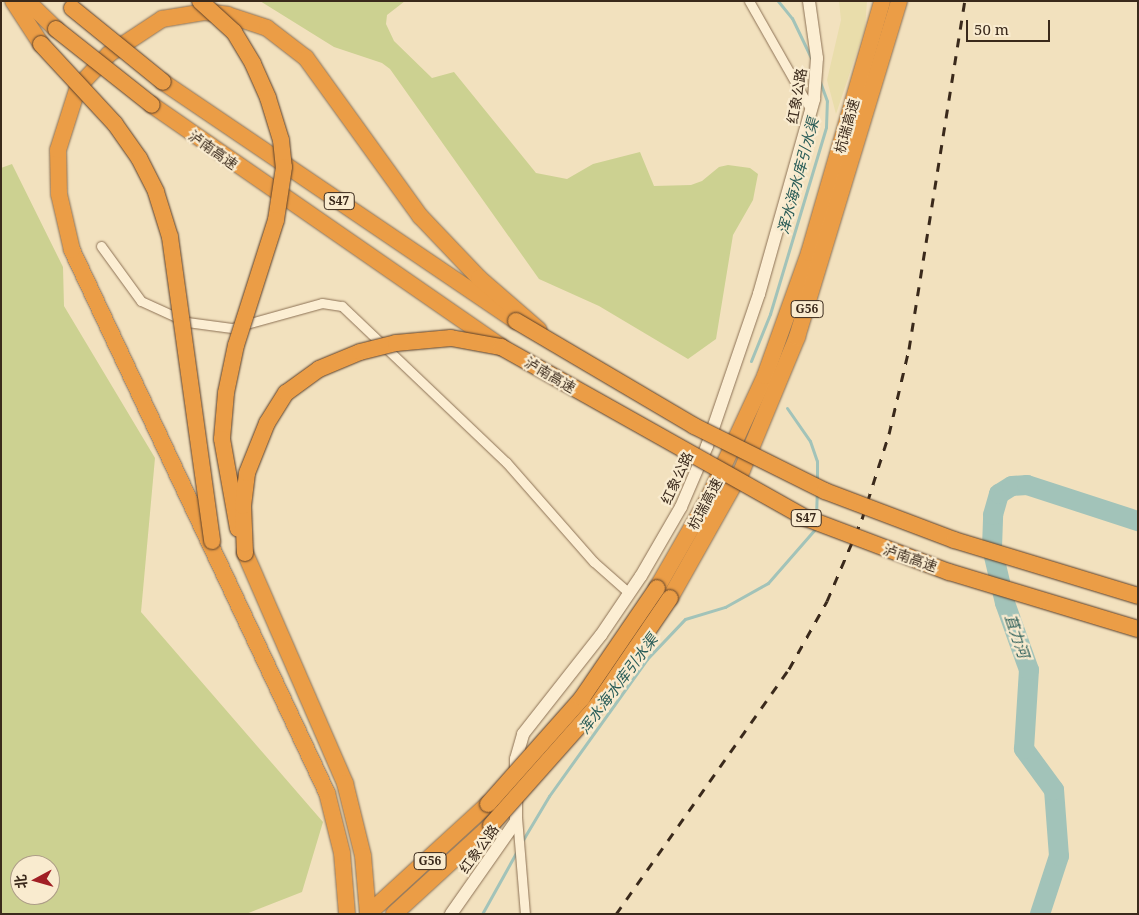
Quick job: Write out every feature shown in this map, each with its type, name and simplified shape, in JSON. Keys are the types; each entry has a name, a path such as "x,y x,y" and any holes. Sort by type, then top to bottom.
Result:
{"highway":[{"path":"13,1 41,44 115,124 139,158 156,192 170,238 212,541"},
{"name":"泸南高速","path":"27,1 56,29 202,143 501,347 806,518 949,572 1138,629"},
{"path":"200,1 234,32 253,64 276,123 284,167 276,220 236,345 226,393 222,439 232,512 245,553 345,783 363,856 368,914"},
{"name":"杭瑞高速","path":"368,914 488,804 582,698 657,588 708,499 765,376 815,234 882,1"},
{"name":"杭瑞高速","path":"394,914 491,825 595,708 670,598 742,470 797,337 899,1"},
{"name":"泸南高速","path":"68,5 163,82 516,321 694,426 825,492 954,540 1138,596"},
{"path":"347,914 343,858 327,793 177,466 72,250 61,207 58,150 78,87 92,69 128,39 162,19 190,13 228,15 267,28 306,58 420,216 479,278 554,343"},
{"path":"245,553 243,506 252,456 271,415 295,385 339,359 396,343 451,338 501,347"}],"main road":[{"name":"红象公路","path":"451,914 508,836 517,816 516,759 523,734 630,593 681,507 707,446 759,294 811,110 816,85 816,36 809,1"}],"street":[{"path":"749,1 811,110"},
{"path":"101,246 142,300 187,322 232,328 322,302 342,306 506,462 594,562 630,593"},
{"path":"517,816 523,855 525,914"}],"shaded area":[{"path":"839,1 867,1 865,28 836,114 827,80 841,20"}],"green space":[{"path":"260,1 405,1 387,15 386,24 394,41 432,78 454,72 536,173 567,179 593,164 640,152 654,186 691,185 702,181 719,167 728,165 750,168 758,174 753,200 733,235 716,339 688,359 599,306 539,279 390,69 382,63 334,47"},
{"path":"12,164 63,267 64,306 155,458 141,612 323,822 302,892 246,914 1,914 1,168"}],"waterway":[{"name":"浑水海水库引水渠","path":"778,1 792,18 812,60"},
{"name":"浑水海水库引水渠","path":"751,361 770,314 826,127 827,101 820,82"},
{"name":"浑水海水库引水渠","path":"787,408 810,441 817,461 817,481"},
{"name":"苴力河","path":"1040,914 1059,856 1054,790 1024,749 1029,670 1005,603 992,548 993,515 999,494 1012,486 1027,485 1138,521"},
{"name":"浑水海水库引水渠","path":"816,516 817,493"},
{"name":"浑水海水库引水渠","path":"521,843 549,796 647,659 685,619 725,607 768,583 816,528"},
{"name":"浑水海水库引水渠","path":"482,914 517,851"}],"railway":[{"path":"616,914 789,669 827,601 862,519 889,434 909,349 965,1"}]}
